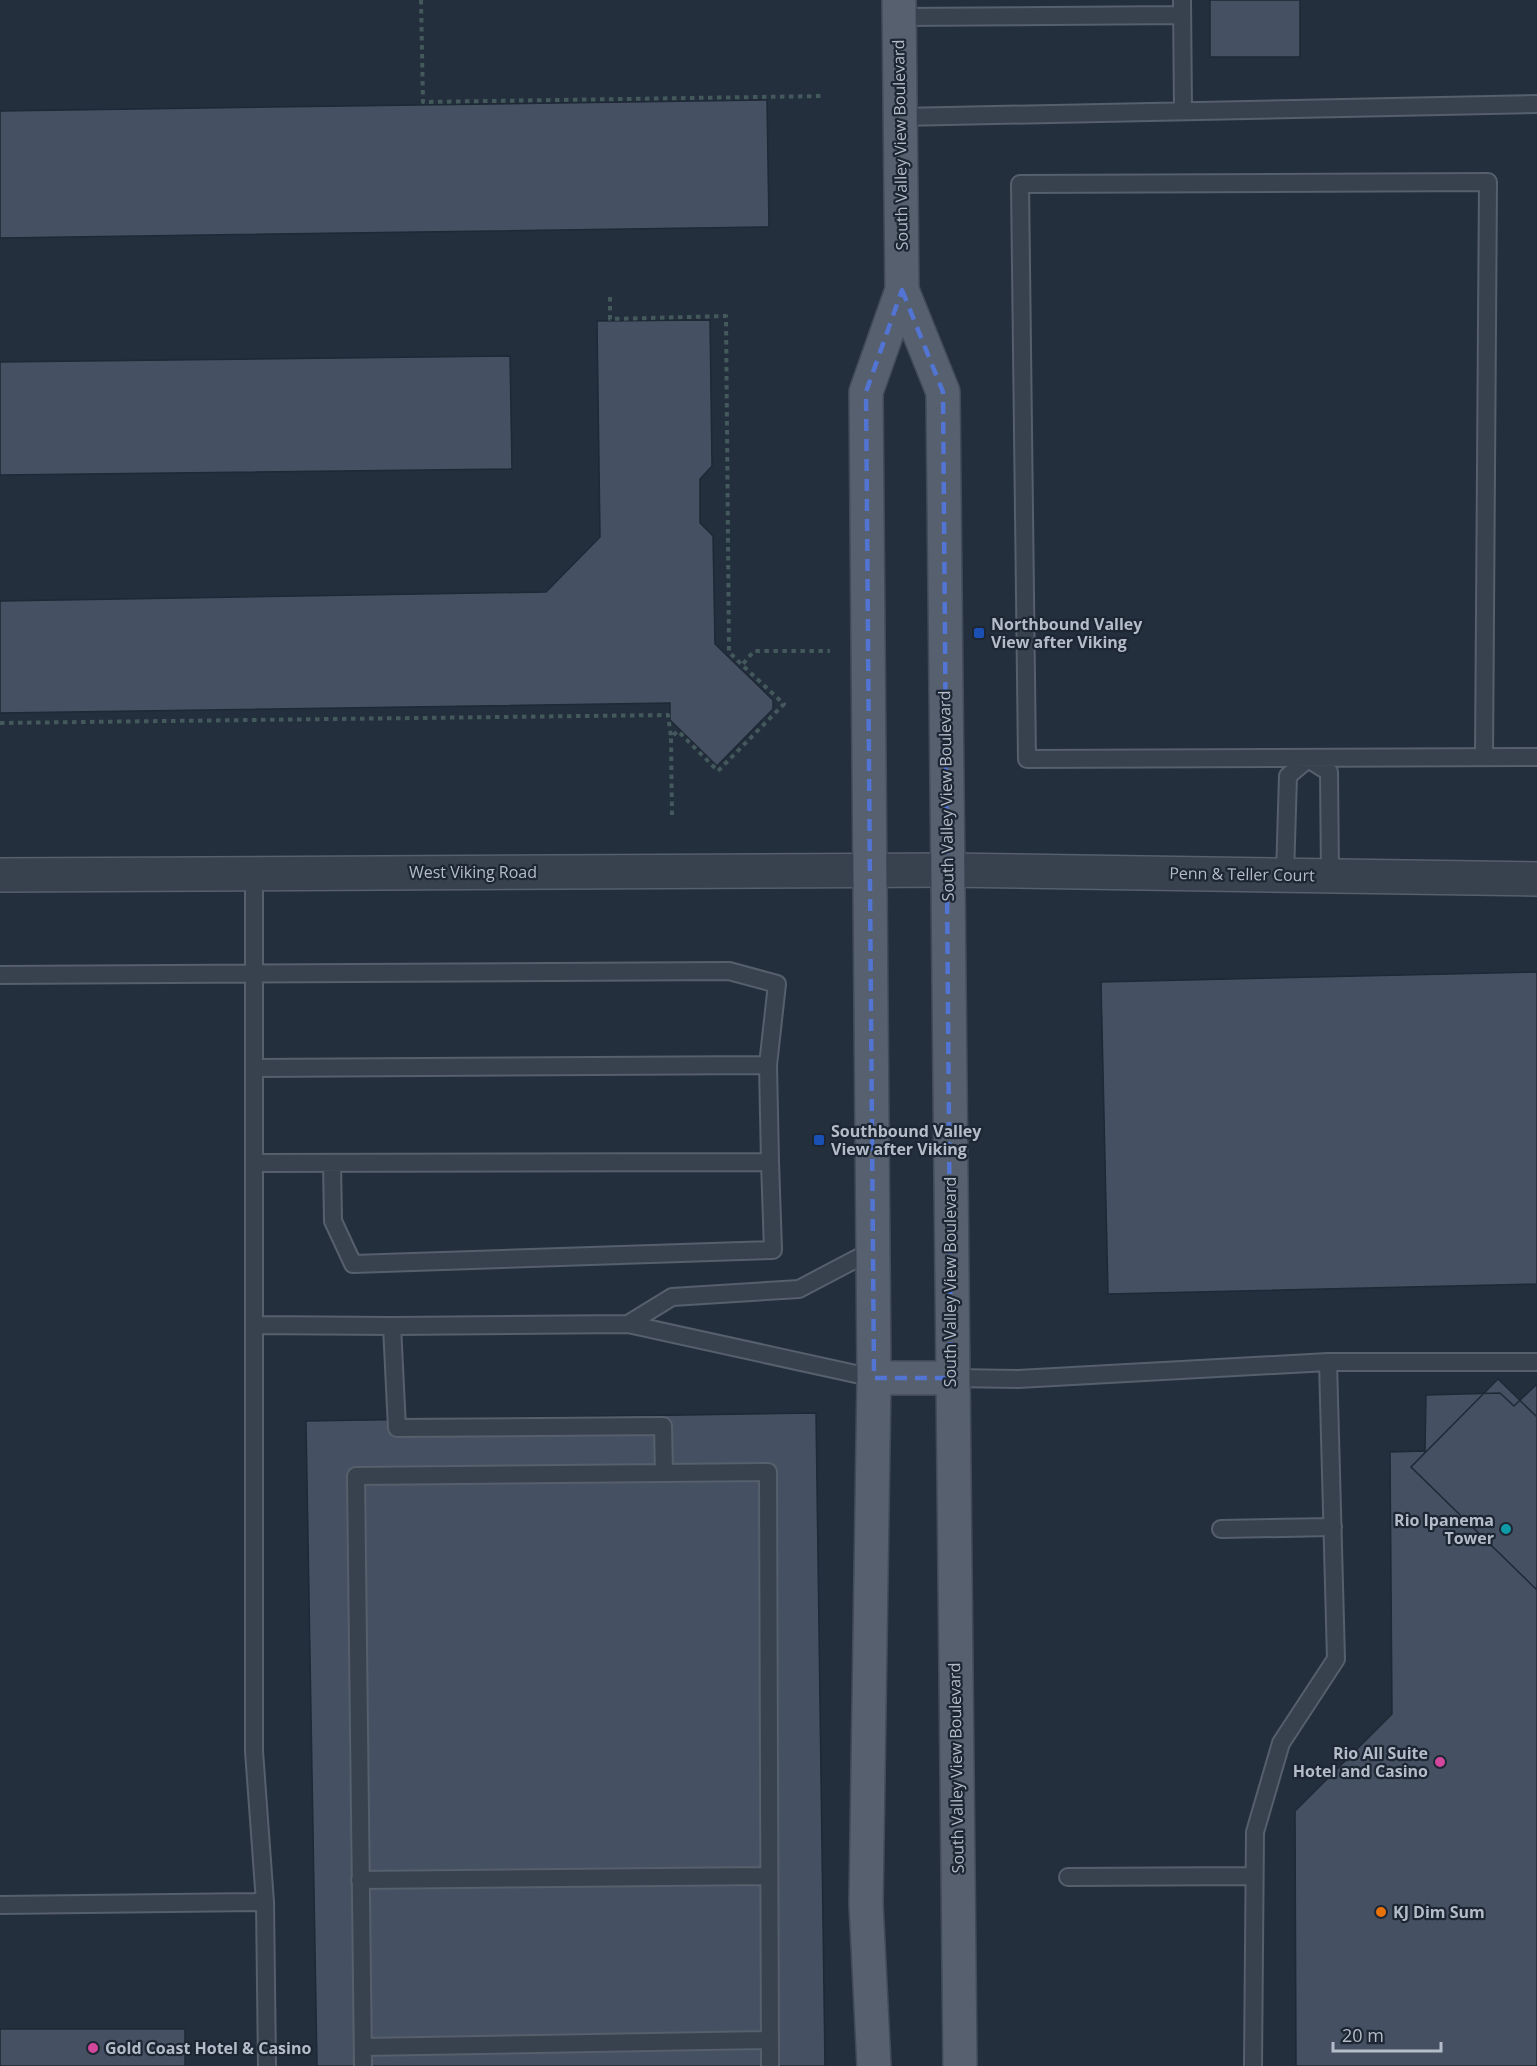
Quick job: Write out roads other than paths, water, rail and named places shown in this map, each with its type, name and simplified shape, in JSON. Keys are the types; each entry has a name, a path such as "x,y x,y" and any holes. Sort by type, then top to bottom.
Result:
{"main road":[{"name":"South Valley View Boulevard","path":"874,2066 866,1904 874,1378 866,392 902,290 899,8"},
{"name":"South Valley View Boulevard","path":"902,290 943,392 951,1378 960,2066"},
{"path":"874,1378 951,1378"}],"street":[{"name":"West Viking Road","path":"0,875 947,870"},
{"name":"Penn & Teller Court","path":"947,870 1537,879"}],"lane":[{"path":"899,8 1182,7 1183,111"},
{"path":"900,117 1537,105"},
{"path":"1484,758 1488,182 1020,184 1027,759 1308,759 1484,758 1537,757"},
{"path":"1285,875 1288,776 1308,759"},
{"path":"1308,759 1329,772 1330,876"},
{"path":"254,874 254,1751 264,1902 267,2066"},
{"path":"0,975 729,971 777,984 768,1065 773,1250 353,1264 333,1221 332,1163"},
{"path":"254,1068 768,1065"},
{"path":"254,1163 771,1161"},
{"path":"628,1324 672,1297 799,1289 873,1250"},
{"path":"254,1325 628,1324 874,1378"},
{"path":"392,1326 397,1428 663,1426 664,1473"},
{"path":"951,1378 1018,1379 1328,1362 1537,1362"},
{"path":"1253,2066 1255,1832 1281,1743 1336,1659 1328,1362"},
{"path":"363,2066 356,1476 768,1472 770,2066"},
{"path":"1221,1529 1333,1527"},
{"path":"360,1880 769,1876"},
{"path":"1068,1877 1254,1876"},
{"path":"0,1905 264,1902"},
{"path":"363,2046 770,2040"}],"place":[{"name":"Northbound Valley View after Viking","path":"979,633"},
{"name":"Southbound Valley View after Viking","path":"819,1140"},
{"name":"Rio Ipanema Tower","path":"1506,1529"},
{"name":"Rio All Suite Hotel and Casino","path":"1440,1762"},
{"name":"KJ Dim Sum","path":"1381,1912"},
{"name":"Gold Coast Hotel & Casino","path":"93,2048"}]}
